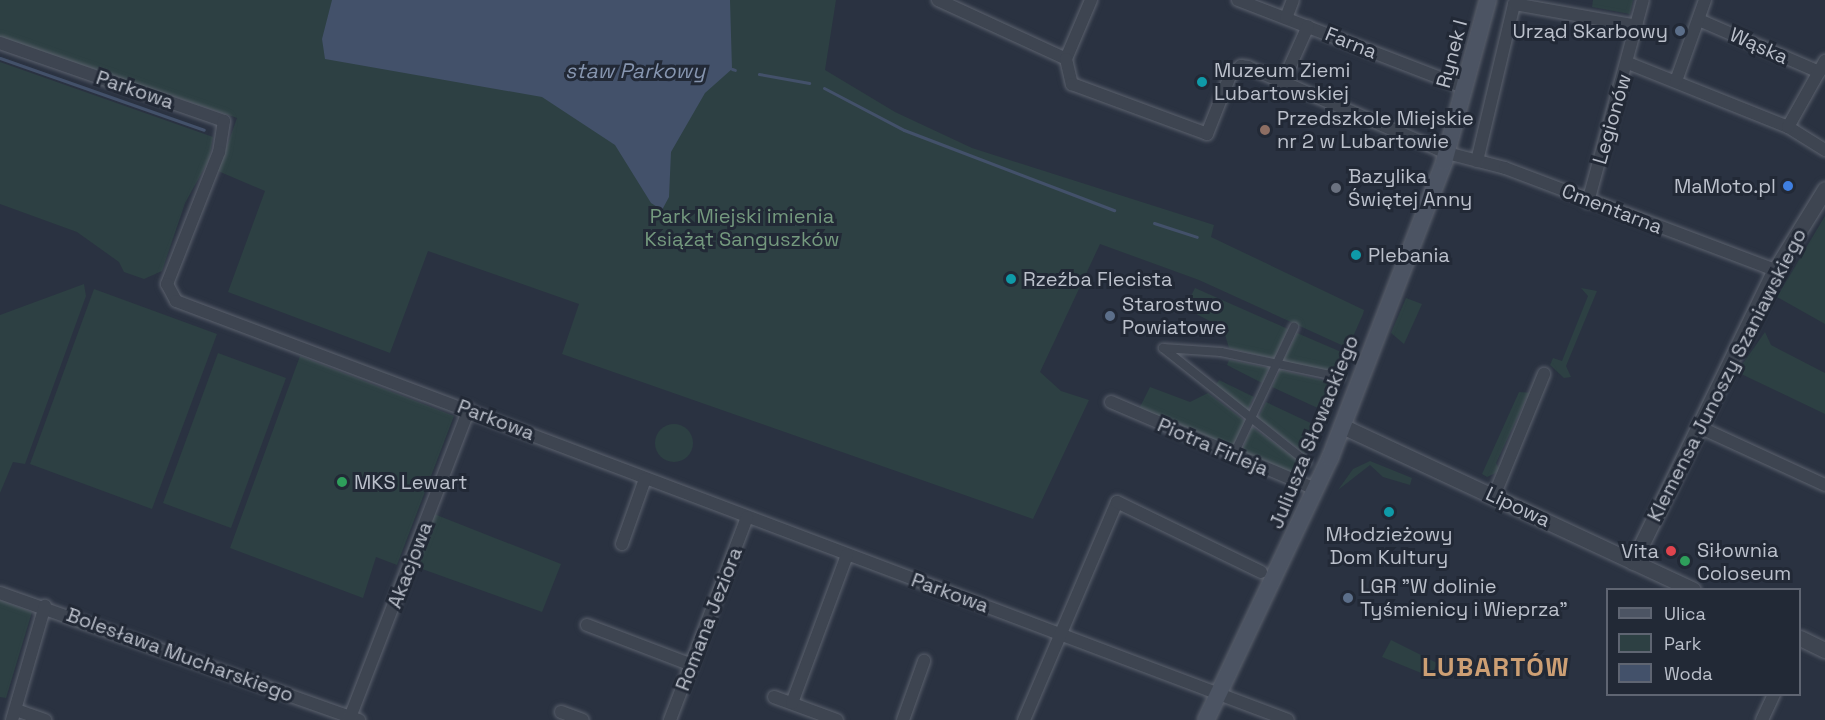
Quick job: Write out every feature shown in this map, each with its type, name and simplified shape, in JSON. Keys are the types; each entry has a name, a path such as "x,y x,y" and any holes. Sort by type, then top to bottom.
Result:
{"main road":[{"name":"Rynek I","path":"1447,153 1488,0"},
{"name":"Juliusza Słowackiego","path":"1206,720 1315,489 1342,426 1447,153"}],"street":[{"path":"938,0 1066,59 1091,0"},
{"name":"Farna","path":"1238,0 1464,87"},
{"path":"1286,18 1293,0"},
{"name":"Legionów","path":"1588,202 1628,63 1643,0"},
{"path":"1676,81 1704,0"},
{"path":"1477,160 1514,4 1637,26"},
{"name":"Wąska","path":"1698,20 1819,72"},
{"path":"1283,82 1308,26"},
{"name":"Parkowa","path":"0,43 224,121 219,152 167,284 172,299 469,409 645,479 847,555 1221,690 1288,720"},
{"name":"Cmentarna","path":"1066,59 1072,84 1207,134 1235,69 1248,67 1447,153 1477,160 1775,270"},
{"path":"1788,127 1825,61"},
{"path":"1628,63 1788,127 1825,150"},
{"name":"Klemensa Junoszy Szaniawskiego","path":"1633,562 1775,270 1825,189"},
{"path":"1233,456 1294,327"},
{"path":"1306,462 1250,420 1163,348 1276,364 1340,377"},
{"path":"1494,496 1544,374"},
{"name":"Piotra Firleja","path":"1111,402 1151,422 1315,489"},
{"name":"Akacjowa","path":"353,719 469,409"},
{"name":"Lipowa","path":"1342,426 1689,588"},
{"path":"1699,427 1825,485"},
{"path":"622,544 645,479"},
{"path":"1023,720 1065,633 1117,502 1261,572"},
{"name":"Romana Jeziora","path":"670,720 747,517"},
{"path":"792,703 847,555"},
{"name":"Bolesława Mucharskiego","path":"0,593 45,606 353,719"},
{"path":"45,606 14,715 45,720"},
{"path":"587,625 692,665"},
{"path":"1801,639 1825,650"},
{"path":"903,720 924,661"},
{"path":"1762,720 1773,696"},
{"path":"774,697 837,720"},
{"path":"561,712 583,720"}],"green space":[{"name":"Park Miejski imienia Książąt Sanguszków","path":"0,0 836,0 825,70 895,112 972,148 1214,225 1211,237 1364,310 1348,348 1199,280 1100,244 1040,372 1061,391 1089,400 1033,519 562,354 579,304 428,251 390,353 228,292 265,191 218,171 237,118 0,37"},
{"path":"1593,0 1633,0 1630,14 1592,7"},
{"path":"0,62 213,137 209,160 185,203 162,271 144,279 124,272 119,262 77,232 0,204"},
{"path":"1825,216 1825,324 1777,297"},
{"path":"84,284 86,296 25,464 13,462 0,493 0,315"},
{"path":"1195,288 1288,329 1274,359 1229,348 1223,328 1185,308"},
{"path":"1581,288 1597,291 1566,366 1571,377 1564,378 1550,365 1553,358 1562,361 1588,296"},
{"path":"94,289 217,334 152,509 30,464"},
{"path":"1406,298 1422,304 1404,344 1391,333"},
{"path":"1765,332 1771,345 1825,373 1825,414 1737,372"},
{"path":"1297,333 1346,354 1338,373 1283,361"},
{"path":"218,353 286,378 231,528 163,503"},
{"name":"MKS Lewart","path":"300,356 454,416 397,565 376,557 363,598 230,548"},
{"path":"1229,360 1269,368 1262,383 1227,365"},
{"path":"1280,370 1334,383 1322,410 1272,387"},
{"path":"1219,380 1254,397 1247,411 1215,386"},
{"path":"1150,387 1190,402 1208,393 1245,421 1232,448 1144,411 1140,407"},
{"path":"1519,392 1535,393 1533,400 1527,397 1496,463 1500,471 1487,477 1482,474"},
{"path":"1266,402 1317,426 1305,454 1258,418"},
{"path":"674,424 681,425 687,430 692,436 692,450 687,456 681,461 674,462 667,461 661,456 656,450 655,443 656,436 661,430 667,425"},
{"path":"1252,427 1303,464 1298,477 1241,452"},
{"path":"1370,461 1412,478 1410,485 1383,477 1370,465 1338,490 1353,469"},
{"path":"429,512 561,564 542,612 411,565"},
{"path":"0,600 32,612 6,698 0,697"},
{"path":"1391,640 1437,663 1431,677 1382,657"}],"water":[{"name":"staw Parkowy","path":"332,0 730,0 732,69 705,93 671,152 669,197 662,210 651,203 615,145 542,97 325,59 322,39"}],"waterway":[{"path":"0,58 204,130"},
{"path":"759,74 809,83"},
{"path":"824,88 904,130 1114,210"},
{"path":"1154,223 1197,237"}],"place":[{"name":"Urząd Skarbowy","path":"1680,31"},
{"name":"Muzeum Ziemi Lubartowskiej","path":"1202,82"},
{"name":"Przedszkole Miejskie nr 2 w Lubartowie","path":"1265,130"},
{"name":"MaMoto.pl","path":"1788,186"},
{"name":"Bazylika Świętej Anny","path":"1336,188"},
{"name":"Plebania","path":"1356,255"},
{"name":"Rzeźba Flecista","path":"1011,279"},
{"name":"Starostwo Powiatowe","path":"1110,316"},
{"name":"MKS Lewart","path":"342,482"},
{"name":"Młodzieżowy Dom Kultury","path":"1389,512"},
{"name":"Vita","path":"1671,551"},
{"name":"Siłownia Coloseum","path":"1685,561"},
{"name":"LGR \"W dolinie Tyśmienicy i Wieprza\"","path":"1348,598"}],"district":[{"name":"LUBARTÓW","path":"1496,668"}]}
